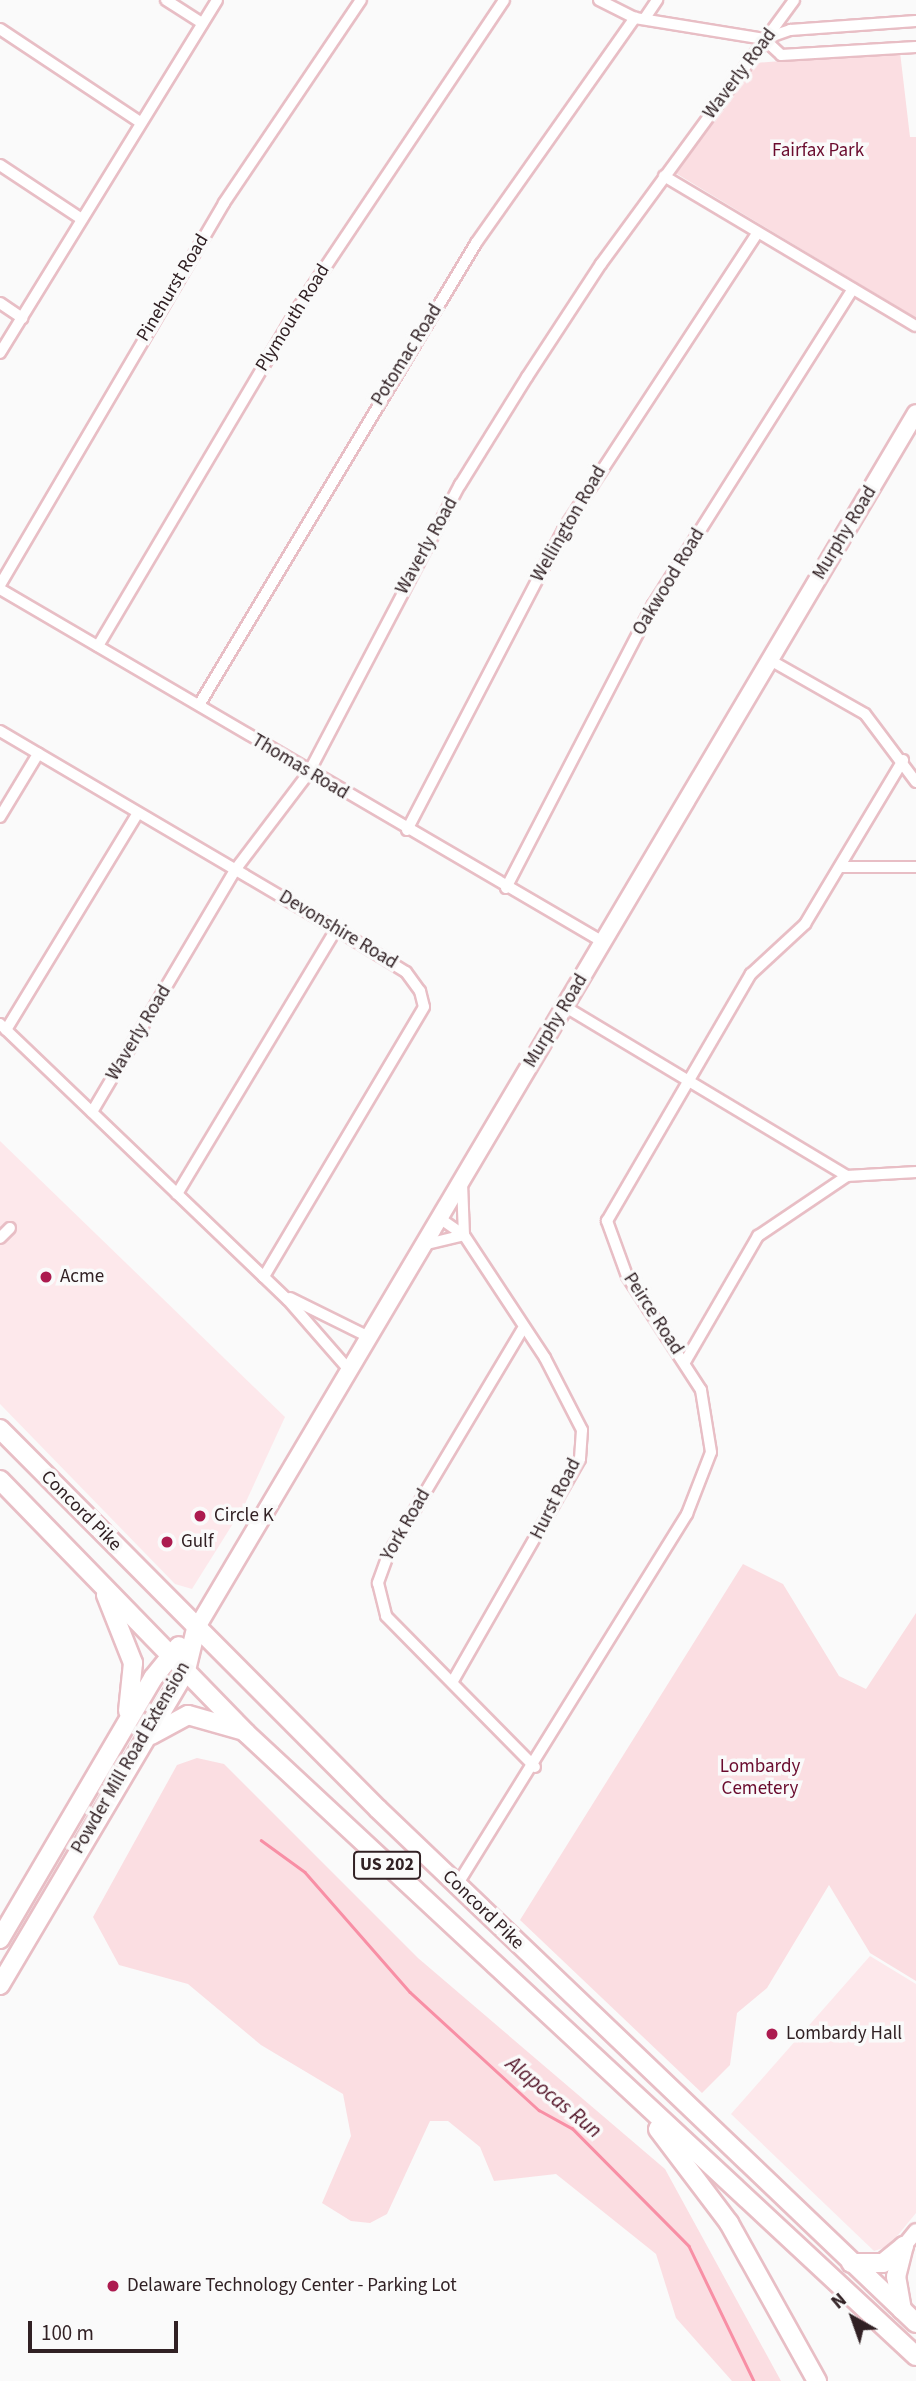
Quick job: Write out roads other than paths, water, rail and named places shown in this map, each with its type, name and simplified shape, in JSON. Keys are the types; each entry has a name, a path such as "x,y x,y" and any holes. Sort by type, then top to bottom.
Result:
{"highway":[{"name":"Concord Pike","path":"0,1429 9,1448 457,1885 916,2323"},
{"name":"Concord Pike","path":"0,1480 246,1732 916,2356"},
{"path":"96,1577 134,1663 125,1726"},
{"name":"Powder Mill Road Extension","path":"0,1939 125,1726 171,1655 196,1629"},
{"name":"Powder Mill Road Extension","path":"0,1985 186,1670 196,1629"},
{"path":"145,1739 188,1715 246,1732"},
{"path":"607,2071 703,2182 817,2381"},
{"path":"851,2263 883,2263 904,2246"},
{"path":"902,2310 896,2277 904,2246"}],"main road":[{"name":"Murphy Road","path":"196,1629 916,414"},
{"path":"904,2246 916,2231"}],"street":[{"path":"166,0 202,23"},
{"path":"0,353 80,218 217,0"},
{"name":"Pinehurst Road","path":"0,587 224,204 361,0"},
{"name":"Plymouth Road","path":"98,646 296,312 504,0"},
{"path":"599,0 640,18 764,39 790,30 916,21"},
{"name":"Potomac Road","path":"199,705 476,243 640,18 657,0"},
{"name":"Waverly Road","path":"92,1112 236,870 308,774 460,485 664,176 794,0"},
{"path":"0,29 140,122"},
{"path":"764,39 780,55 916,47"},
{"path":"0,165 80,218"},
{"path":"664,176 916,326"},
{"name":"Wellington Road","path":"407,830 563,530 757,233"},
{"name":"Oakwood Road","path":"506,888 653,605 853,289"},
{"path":"0,303 22,318"},
{"name":"Thomas Road","path":"0,587 199,705 308,774 603,942"},
{"path":"770,660 865,714 903,760 916,782"},
{"name":"Devonshire Road","path":"0,731 406,972 424,1007 264,1277"},
{"path":"0,817 38,754"},
{"name":"Peirce Road","path":"457,1885 535,1767 703,1482 711,1421 685,1363 627,1276 607,1221 686,1077 751,974 805,924 903,760"},
{"path":"138,813 3,1027 283,1295 349,1370"},
{"path":"840,866 916,867"},
{"path":"177,1194 336,929"},
{"path":"565,1006 847,1176"},
{"path":"685,1363 758,1236 847,1176 916,1172"},
{"path":"421,1246 464,1235 462,1178"},
{"name":"Hurst Road","path":"438,1217 464,1235 522,1330 576,1410 580,1459 453,1681"},
{"path":"0,1238 10,1228"},
{"path":"283,1295 369,1337"},
{"name":"York Road","path":"522,1330 381,1570 386,1616 535,1767"}],"waterway":[{"name":"Alapocas Run","path":"261,1840 305,1872 410,1992 539,2110 572,2128 689,2246 754,2381"}],"place":[{"name":"Acme","path":"46,1277"},
{"name":"Circle K","path":"200,1516"},
{"name":"Gulf","path":"167,1542"},
{"name":"Lombardy Hall","path":"772,2034"},
{"name":"Delaware Technology Center - Parking Lot","path":"113,2286"}],"park label":[{"name":"Fairfax Park","path":"818,151"},
{"name":"Lombardy Cemetery","path":"760,1778"}]}
